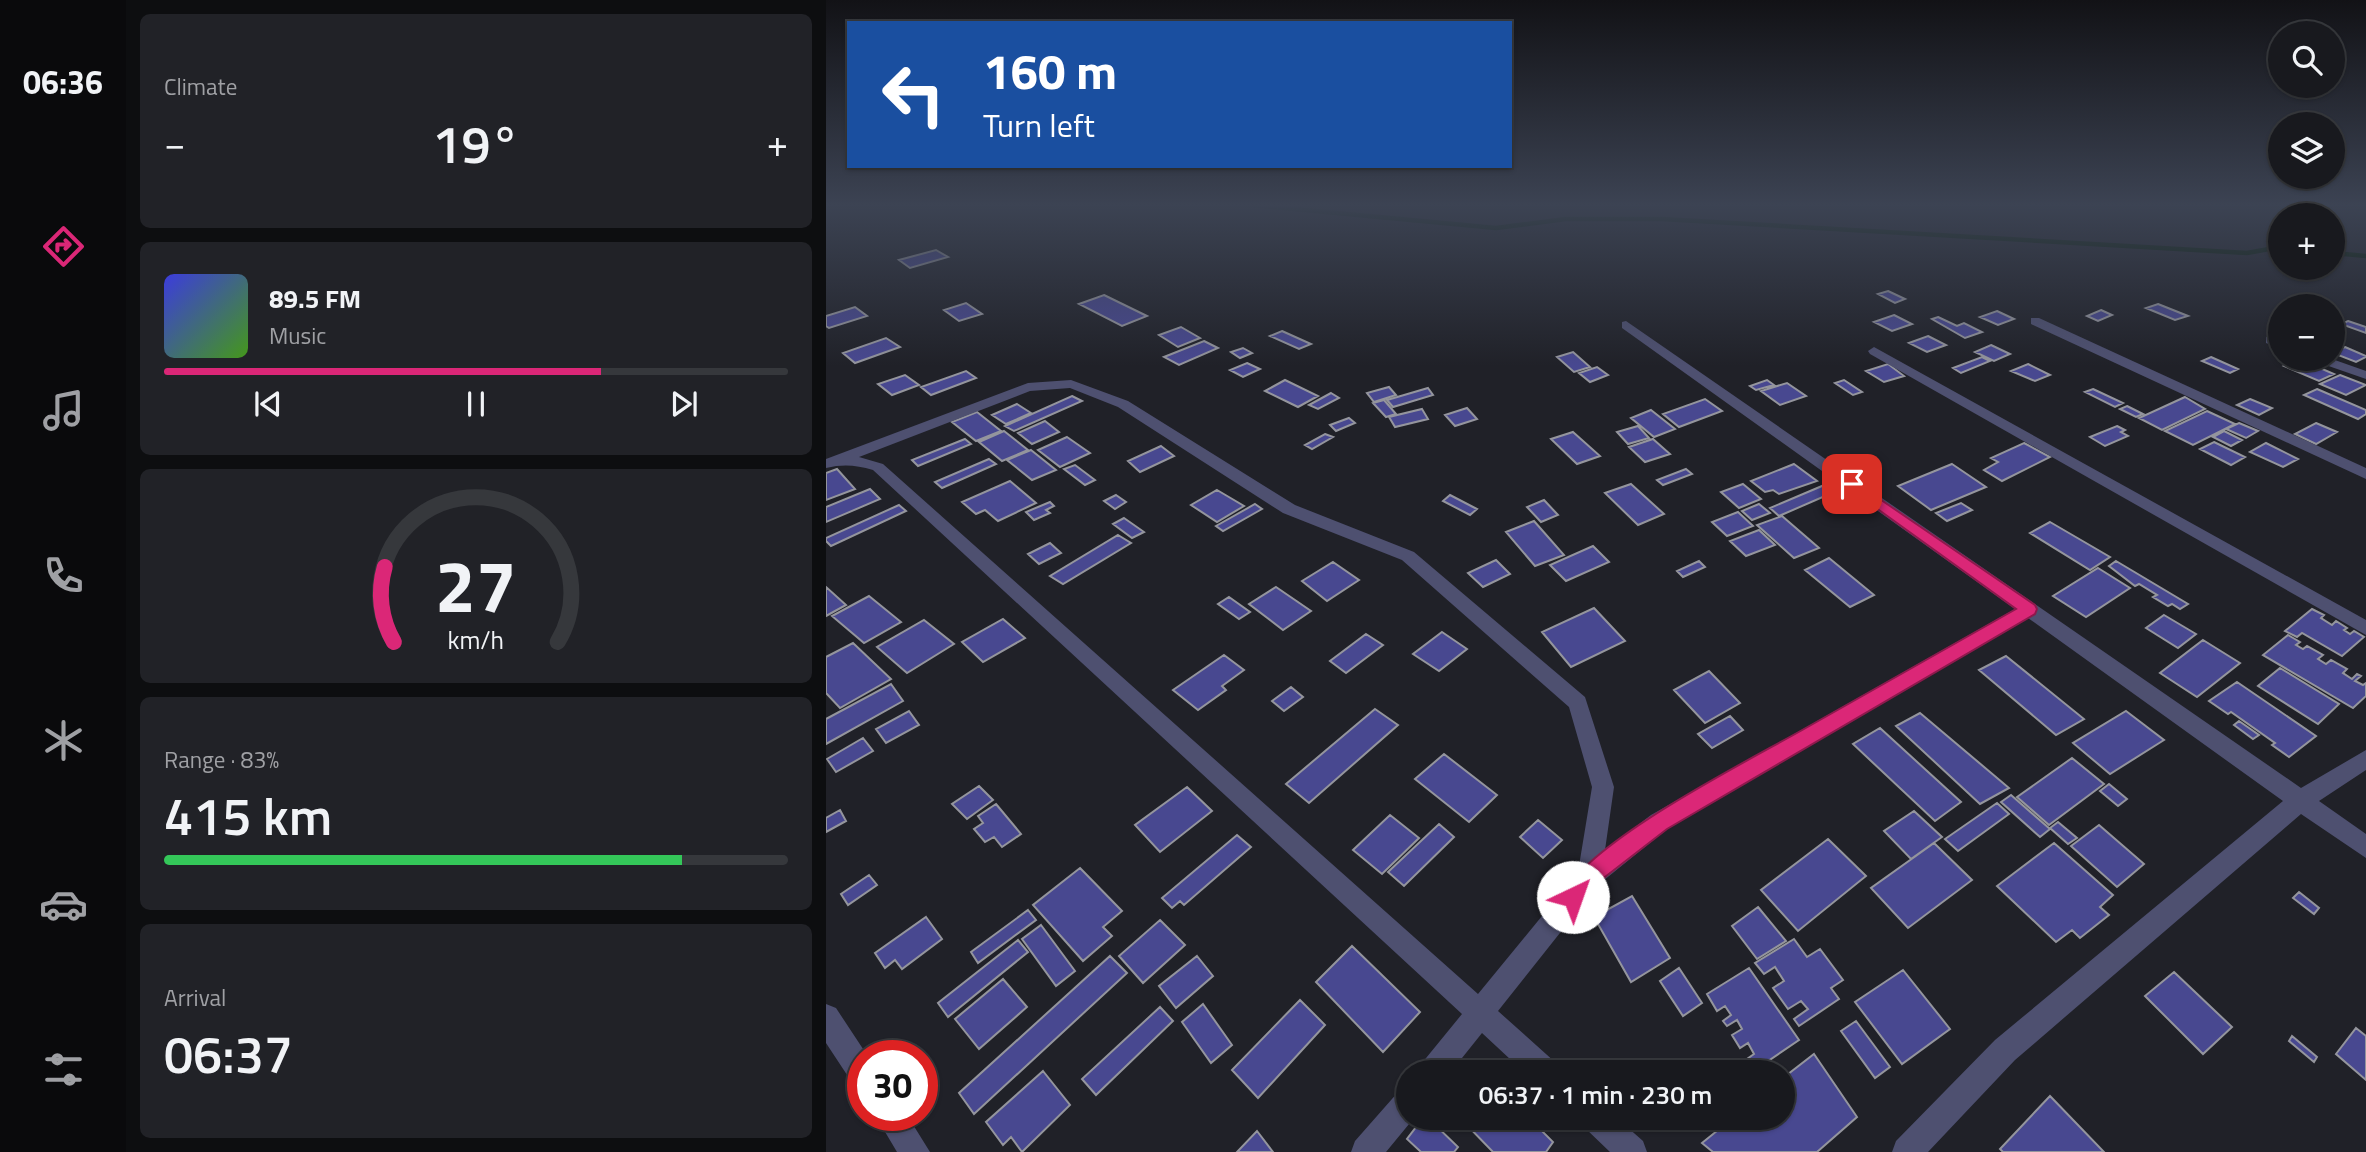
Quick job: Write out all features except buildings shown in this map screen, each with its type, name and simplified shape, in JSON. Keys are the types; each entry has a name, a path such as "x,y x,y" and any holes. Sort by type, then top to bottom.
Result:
{"street":[{"path":"2035,321 2366,474"},
{"path":"1626,325 2366,847"},
{"path":"1874,351 2366,628"},
{"path":"2345,368 2366,375"},
{"path":"829,460 1028,387 1071,384 1123,404 1289,509 1408,556 1578,703 1603,787 1589,877"},
{"path":"829,460 860,461 878,467 1532,1060"},
{"path":"1443,1060 1589,877 1659,822 2029,609"},
{"path":"1908,1152 2005,1050 2301,800 2366,759"},
{"path":"826,1018 847,1050"},
{"path":"1366,1152 1396,1116"},
{"path":"1608,1130 1632,1152"},
{"path":"901,1131 915,1152"}],"route":[{"path":"1573,897 1589,877 1659,822 2029,609 1852,484"}]}
